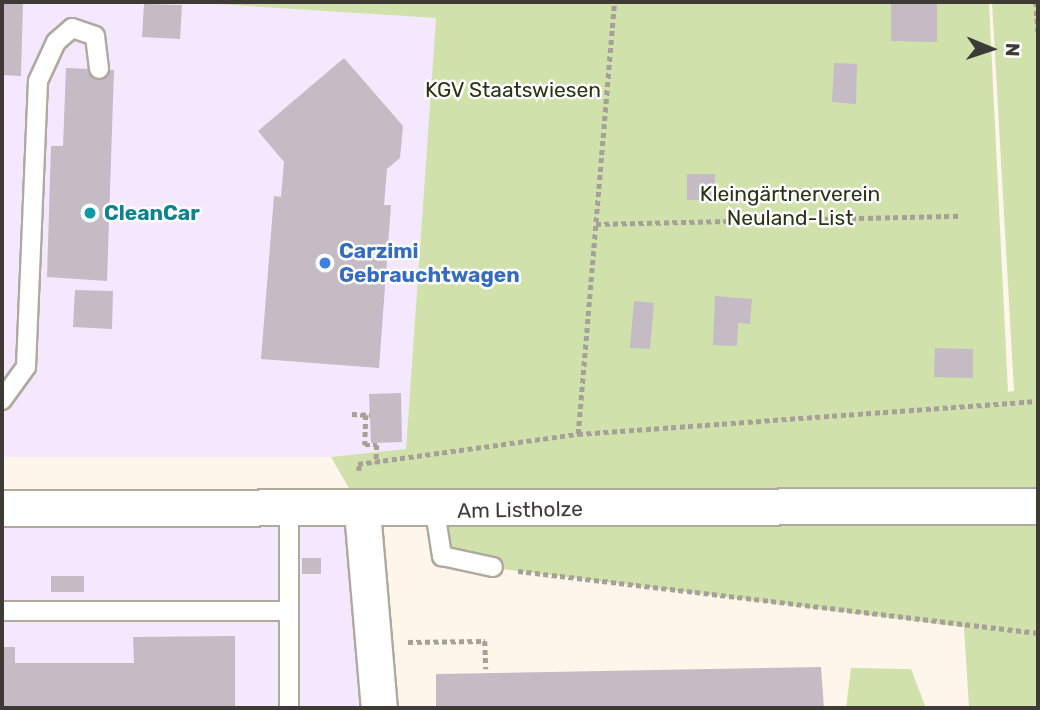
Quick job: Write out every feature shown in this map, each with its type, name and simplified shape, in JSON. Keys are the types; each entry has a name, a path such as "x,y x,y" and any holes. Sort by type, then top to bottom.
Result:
{"street":[{"name":"Am Listholze","path":"2,508 289,510 360,495 435,511 1038,506"},
{"path":"360,495 379,708"}],"lane":[{"path":"2,400 26,367 38,81 56,42 72,28 95,36 99,69"},
{"path":"289,510 289,708"},
{"path":"435,511 442,556 493,568"},
{"path":"2,611 289,611"}],"path":[{"path":"578,434 614,2"},
{"path":"1036,2 1038,32"},
{"path":"596,224 960,216"},
{"path":"360,495 358,464 578,434 1038,401"},
{"path":"352,414 368,415 365,445 377,445 376,463"},
{"path":"493,568 1038,634"},
{"path":"394,642 485,641 486,669"}],"shaded area":[{"path":"2,2 183,2 436,18 406,450 331,457 2,457"},
{"path":"2,508 362,511 379,708 2,708"}],"green space":[{"path":"184,2 989,2 1008,392 1014,391 992,2 1038,2 1038,708 969,708 964,627 502,569 442,556 434,511 362,511 331,457 406,449 436,18"},
{"path":"851,668 911,669 926,708 846,708"}],"building":[{"path":"2,2 23,2 21,76 2,75"},
{"path":"891,3 937,4 937,42 891,41"},
{"path":"144,4 182,5 180,39 142,37"},
{"path":"344,58 403,126 400,158 387,169 384,205 391,205 379,368 261,359 274,196 281,197 284,162 258,131"},
{"path":"834,63 857,64 856,104 832,102"},
{"name":"CleanCar","path":"66,68 114,70 107,281 47,277 51,146 63,146"},
{"path":"687,174 715,174 715,200 687,200"},
{"path":"75,290 113,291 112,329 73,327"},
{"path":"715,296 752,299 750,324 738,323 737,346 713,345"},
{"path":"634,301 654,303 650,349 630,348"},
{"path":"935,348 973,349 973,378 934,377"},
{"path":"401,393 402,442 371,443 369,394"},
{"path":"302,558 321,558 321,574 302,574"},
{"path":"51,576 84,576 84,592 51,592"},
{"path":"235,636 235,708 2,708 2,647 15,647 15,663 134,663 133,637"},
{"path":"821,667 824,708 436,708 436,674"}],"place":[{"name":"CleanCar","path":"90,213"},
{"name":"Carzimi Gebrauchtwagen","path":"325,263"}],"park label":[{"name":"KGV Staatswiesen","path":"513,90"},
{"name":"Kleingärtnerverein Neuland-List","path":"790,206"}]}
